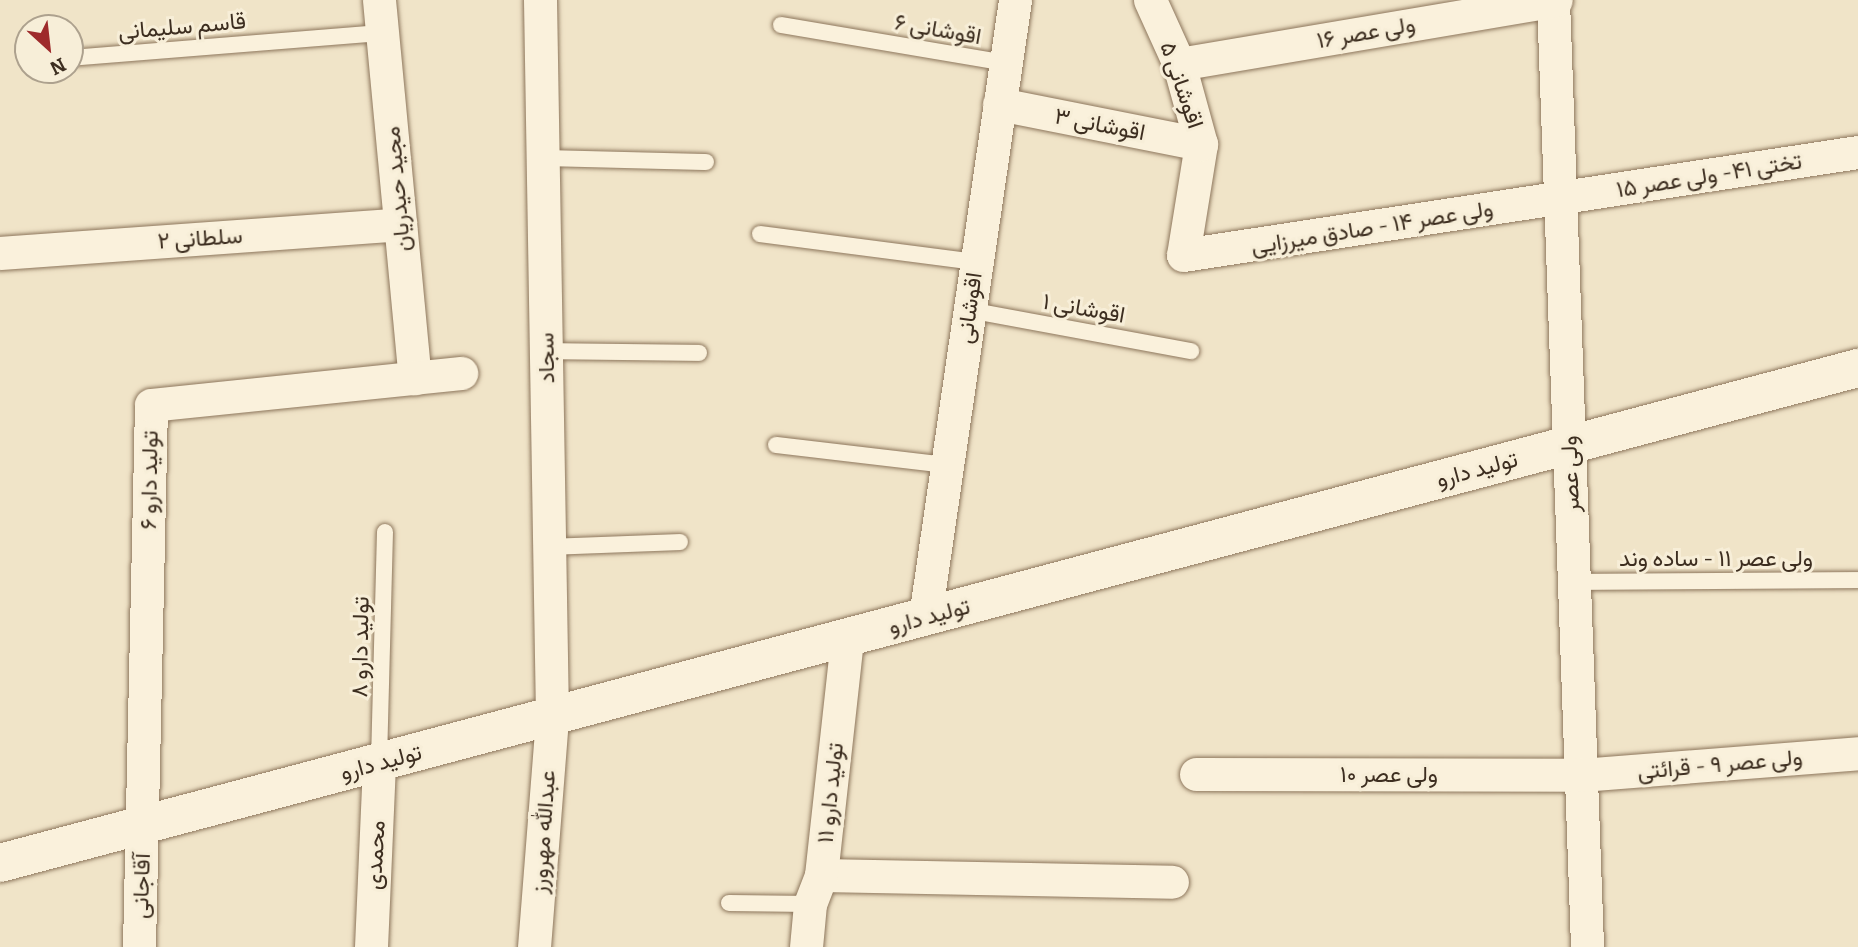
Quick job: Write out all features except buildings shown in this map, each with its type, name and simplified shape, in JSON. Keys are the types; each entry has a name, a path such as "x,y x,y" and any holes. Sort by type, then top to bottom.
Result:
{"street":[{"name":"مجید حیدریان","path":"379,0 415,378"},
{"name":"سجاد","path":"540,0 552,716"},
{"name":"اقوشانی","path":"925,617 1015,0"},
{"name":"اقوشانی ۵","path":"1150,0 1179,64 1202,144 1183,256"},
{"name":"ولی عصر ۱۶","path":"1179,64 1554,0"},
{"name":"ولی عصر","path":"1554,0 1587,947"},
{"name":"اقوشانی ۳","path":"999,104 1202,144"},
{"name":"تختی ۴۱- ولی عصر ۱۵","path":"1560,198 1858,152"},
{"name":"ولی عصر ۱۴ - صادق میرزایی","path":"1183,256 1560,198"},
{"name":"۲ سلطانی","path":"0,253 400,223"},
{"name":"تولید دارو","path":"0,863 1858,368"},
{"name":"تولید دارو ۶","path":"143,825 151,405 461,373"},
{"name":"تولید دارو ۱۱","path":"806,947 848,638"},
{"name":"عبدالله مهرورز","path":"534,947 552,716"},
{"name":"ولی عصر ۹ - قرائتی","path":"1581,775 1858,753"},
{"name":"محمدی","path":"371,947 379,762"},
{"name":"ولی عصر ۱۰","path":"1196,774 1581,775"},
{"name":"آقاجانی","path":"139,947 143,825"},
{"path":"815,890 1172,882"}],"lane":[{"name":"اقوشانی ۶","path":"781,25 1006,63"},
{"name":"قاسم سلیمانی","path":"84,57 382,33"},
{"path":"543,158 706,162"},
{"path":"760,234 975,262"},
{"name":"اقوشانی ۱","path":"969,310 1191,351"},
{"path":"546,351 699,353"},
{"path":"776,445 947,466"},
{"name":"تولید دارو ۸","path":"379,762 385,532"},
{"path":"549,547 680,542"},
{"name":"ولی عصر ۱۱ - ساده وند","path":"1574,582 1858,580"},
{"path":"729,903 815,890"}]}
